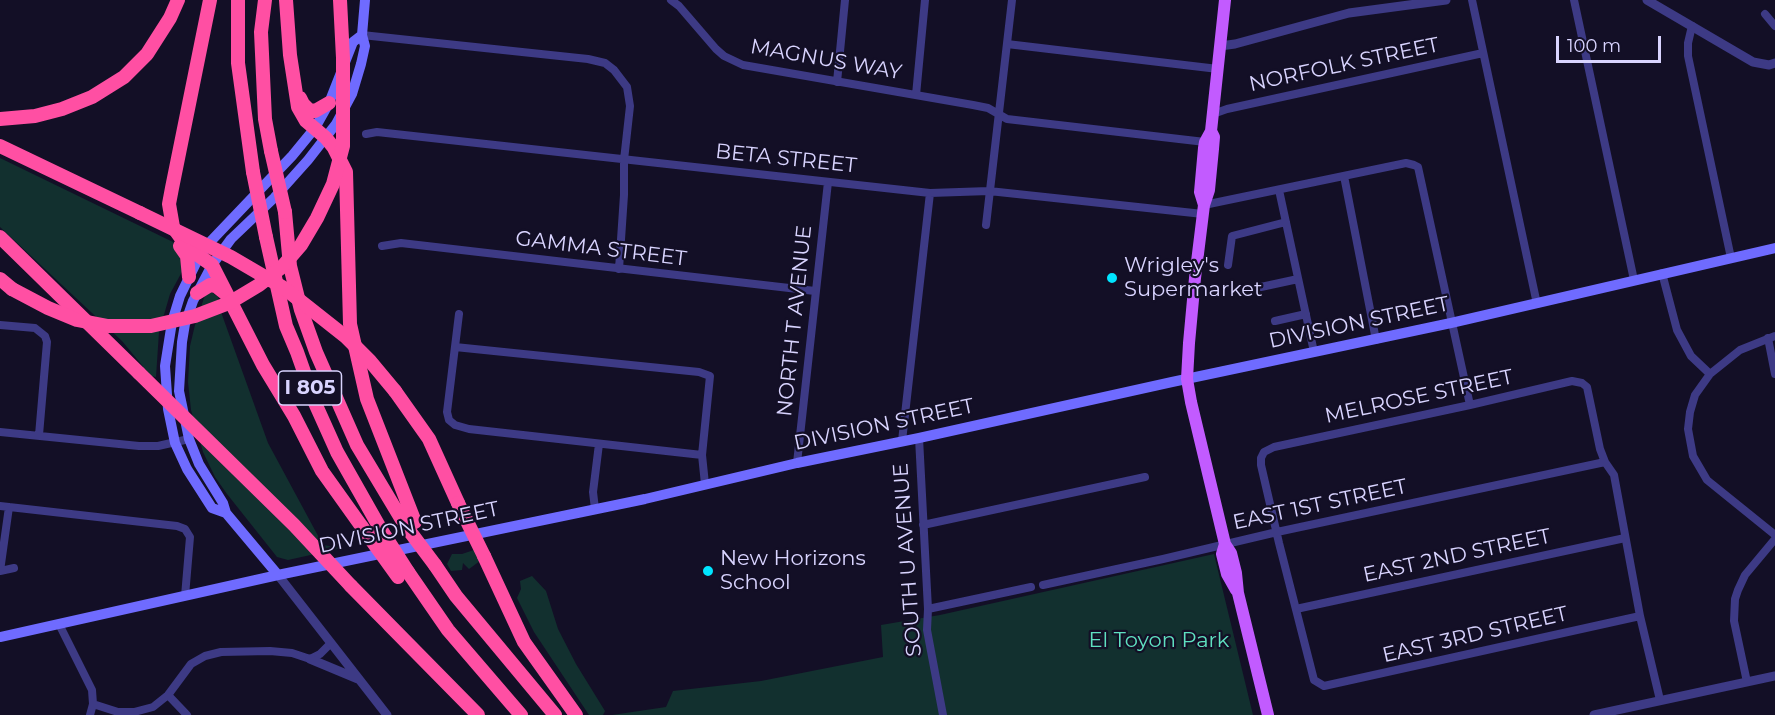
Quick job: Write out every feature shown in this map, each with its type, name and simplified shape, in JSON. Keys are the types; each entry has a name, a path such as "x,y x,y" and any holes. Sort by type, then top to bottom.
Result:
{"highway":[{"path":"0,119 35,116 62,109 92,97 124,76 147,54 170,18 178,0"},
{"path":"189,277 187,256 180,246 170,204 210,0"},
{"name":"I 805","path":"238,0 238,63 253,172 286,326 315,403 337,452 403,574 521,715"},
{"name":"I 805","path":"265,0 261,32 265,119 285,212 290,266 301,310 316,352 357,445 410,523"},
{"path":"286,0 290,55 298,106 306,121 334,148 346,172 350,324 367,399 410,523 456,596 555,715"},
{"path":"0,279 12,289 77,320 108,326 151,326 195,316 229,303 259,285 282,267 301,245 317,218 333,184 343,146 344,58 340,0"},
{"path":"295,87 303,104 309,110 315,111 329,104"},
{"path":"0,146 231,258 284,288 346,337 395,391 429,439 524,642 576,715"},
{"path":"174,227 188,248 212,266 263,365 294,416 321,471 362,527 403,574"},
{"path":"0,237 294,525 478,715"},
{"path":"197,293 210,285 216,286 228,297"}],"main road":[{"path":"278,575 226,513 223,503 199,464 189,439 180,391 185,324 197,293 231,239 274,198 336,124 352,94 364,46 362,35 365,0"},
{"path":"1225,0 1213,114 1208,136 1214,137 1213,149 1209,190 1203,210 1189,333 1187,379 1225,544 1223,559 1227,574 1238,594 1268,715"},
{"path":"226,513 212,508 175,443 168,410 165,366 172,322 180,296 199,257 315,128 329,104 353,42 362,35"},
{"name":"DIVISION STREET","path":"0,637 1451,323 1775,248"}],"street":[{"name":"MAGNUS WAY","path":"671,0 679,6 716,49 743,65 988,108 1007,118 1208,136"},
{"path":"837,82 845,0"},
{"path":"916,95 925,0"},
{"path":"986,225 1012,0"},
{"path":"1220,46 1349,13 1446,0"},
{"path":"1472,0 1537,304"},
{"path":"1574,0 1634,280"},
{"path":"1647,0 1659,3 1692,26 1753,62 1769,65 1775,63"},
{"path":"1766,14 1775,26"},
{"path":"1692,26 1687,48 1688,56 1731,258"},
{"path":"362,35 576,57 605,63 614,70 624,82 629,93 630,106 624,159 619,269"},
{"path":"1007,44 1218,69"},
{"name":"NORFOLK STREET","path":"1213,114 1483,53"},
{"name":"BETA STREET","path":"366,134 382,132 930,193 989,191 1203,210 1279,190 1406,163 1418,167 1451,323"},
{"path":"1344,176 1376,339"},
{"name":"NORTH T AVENUE","path":"797,463 828,182"},
{"path":"1279,190 1314,352"},
{"path":"902,441 930,193"},
{"path":"1228,265 1232,236 1286,222"},
{"name":"GAMMA STREET","path":"382,246 401,243 815,291"},
{"path":"1662,273 1677,330 1691,356 1710,374"},
{"path":"1261,287 1298,279"},
{"path":"459,314 447,412 449,420 455,425 462,428 702,455"},
{"path":"1275,321 1306,314"},
{"path":"1451,323 1470,405"},
{"path":"0,325 35,328 45,336 47,342 39,435"},
{"path":"1747,682 1734,621 1735,599 1745,575 1775,537 1707,480 1693,456 1688,429 1690,412 1700,388 1710,374 1740,350 1771,337 1775,374"},
{"path":"455,347 694,372 710,376 702,455 705,484"},
{"name":"MELROSE STREET","path":"1277,532 1261,465 1264,452 1274,447 1572,381 1582,383 1587,387 1600,449 1605,462"},
{"path":"0,432 139,446 158,446 189,439"},
{"name":"SOUTH U AVENUE","path":"919,438 928,609 927,630 943,715"},
{"path":"595,509 593,492 599,444"},
{"path":"1605,462 1614,475 1640,616 1660,700"},
{"name":"EAST 1ST STREET","path":"1043,585 1605,462"},
{"path":"923,525 1145,477"},
{"path":"14,568 0,571 4,507 177,526 185,529 190,537 185,596"},
{"path":"1277,532 1296,609"},
{"name":"EAST 2ND STREET","path":"1296,609 1625,538"},
{"path":"278,575 387,715"},
{"path":"928,609 1031,587"},
{"name":"EAST 3RD STREET","path":"1296,609 1314,680 1324,686 1640,616"},
{"path":"59,624 92,690 93,704 90,715"},
{"path":"310,659 320,654 332,643"},
{"path":"93,704 118,712 134,712 153,707 168,695 191,664 205,656 221,652 292,653 360,680"},
{"path":"1594,715 1775,676"},
{"path":"168,695 187,715"}],"green space":[{"path":"0,158 173,242 181,255 184,268 170,294 159,332 156,377 151,376 122,341 0,227"},
{"path":"210,291 218,297 221,312 268,443 323,545 342,548 288,560 277,557 215,477 203,452 191,410 188,382 190,346 195,325 204,298"},
{"path":"474,550 480,561 469,569 463,563 462,570 451,571 447,564 452,554"},
{"name":"El Toyon Park","path":"1214,554 1253,715 612,715 666,707 673,691 761,681 883,657 881,625 940,615"},
{"path":"532,576 546,591 558,629 605,711 603,715 589,715 534,632 517,598 521,589 520,581"}],"place":[{"name":"Wrigley's Supermarket","path":"1112,278"},
{"name":"New Horizons School","path":"708,571"}]}
